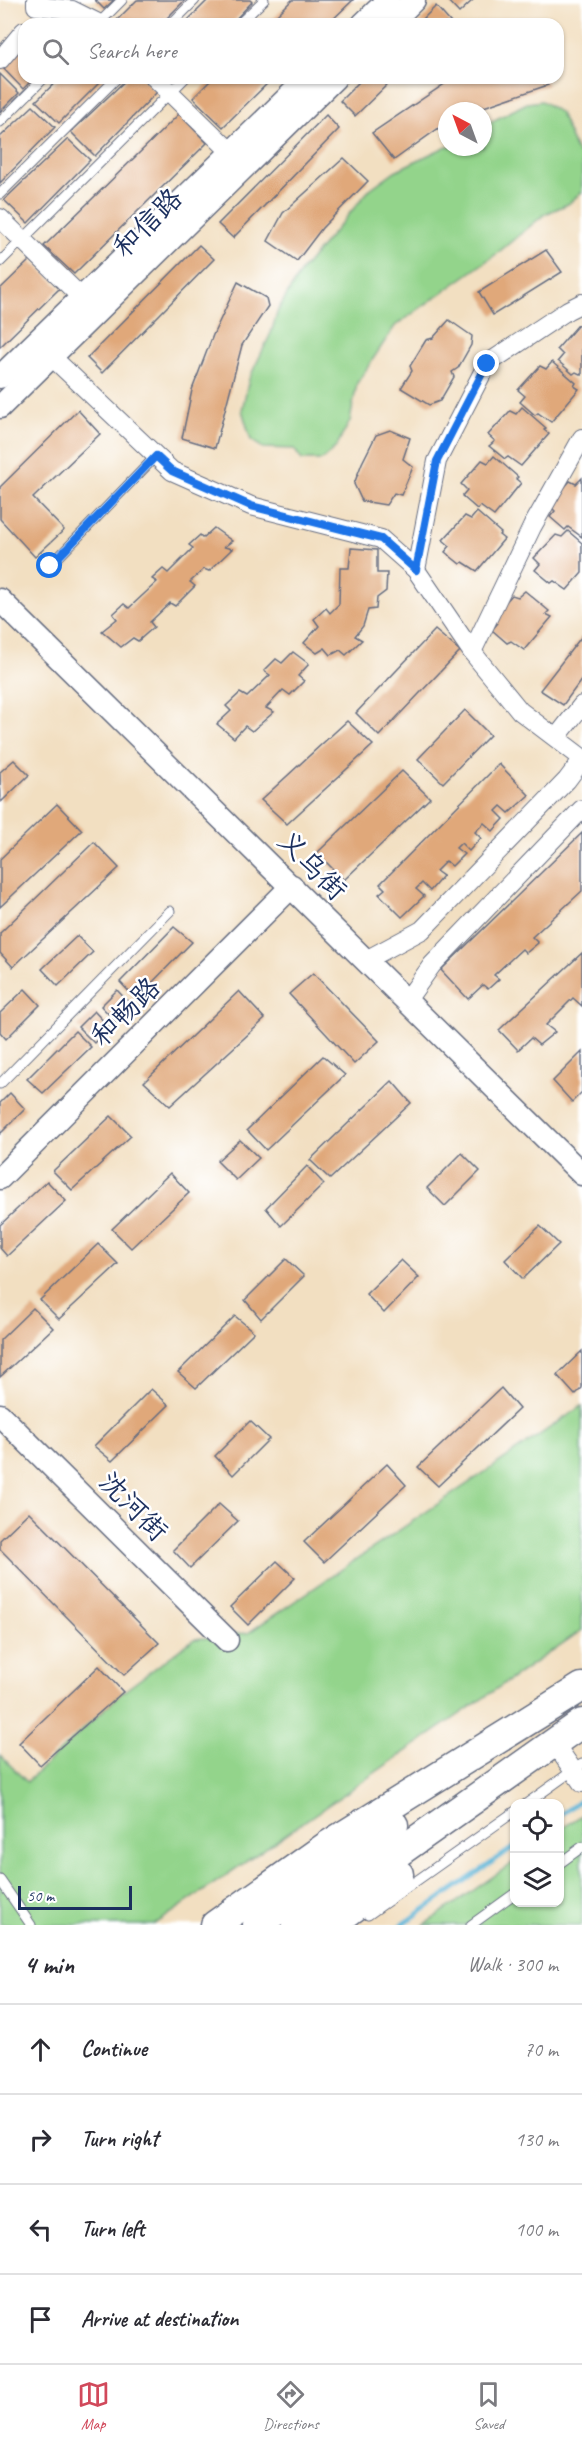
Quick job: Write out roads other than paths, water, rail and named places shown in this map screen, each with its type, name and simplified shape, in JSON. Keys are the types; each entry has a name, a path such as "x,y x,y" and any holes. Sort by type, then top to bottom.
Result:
{"main road":[{"path":"214,1925 328,1845 582,1687 257,1925"},
{"path":"331,1925 368,1899 582,1725"},
{"path":"296,1925 556,1745"}],"street":[{"path":"369,18 388,0"},
{"path":"396,18 414,0"},
{"path":"34,18 45,3 72,10 87,18"},
{"path":"1,56 18,38"},
{"path":"161,84 232,153"},
{"name":"和信路","path":"0,377 302,84"},
{"name":"和信路","path":"0,407 329,84"},
{"path":"0,218 82,298"},
{"path":"416,570 437,461 487,364 582,303"},
{"path":"52,358 172,471 251,506 381,539 416,570 472,652 520,711 582,759 567,780 422,930 366,960"},
{"path":"472,652 532,527 582,438"},
{"name":"义乌街","path":"0,600 582,1174"},
{"path":"556,738 582,705"},
{"path":"407,1000 432,965 582,809"},
{"name":"和畅路","path":"0,1178 292,886"},
{"name":"沈河街","path":"0,1415 226,1640"},
{"path":"556,1745 579,1773"}],"lane":[{"path":"105,18 122,0"},
{"path":"177,18 195,0"},
{"path":"245,18 264,0"},
{"path":"0,122 38,84"},
{"path":"0,194 111,84"},
{"path":"0,262 179,84"},
{"path":"50,566 156,456"},
{"path":"0,1084 170,911"},
{"path":"533,1799 579,1773"},
{"path":"363,1918 510,1815"},
{"path":"564,1860 582,1847"},
{"path":"0,1880 31,1925"},
{"path":"471,1925 510,1897"}],"waterway":[{"path":"564,1812 582,1799"},
{"path":"402,1925 510,1850"}]}
